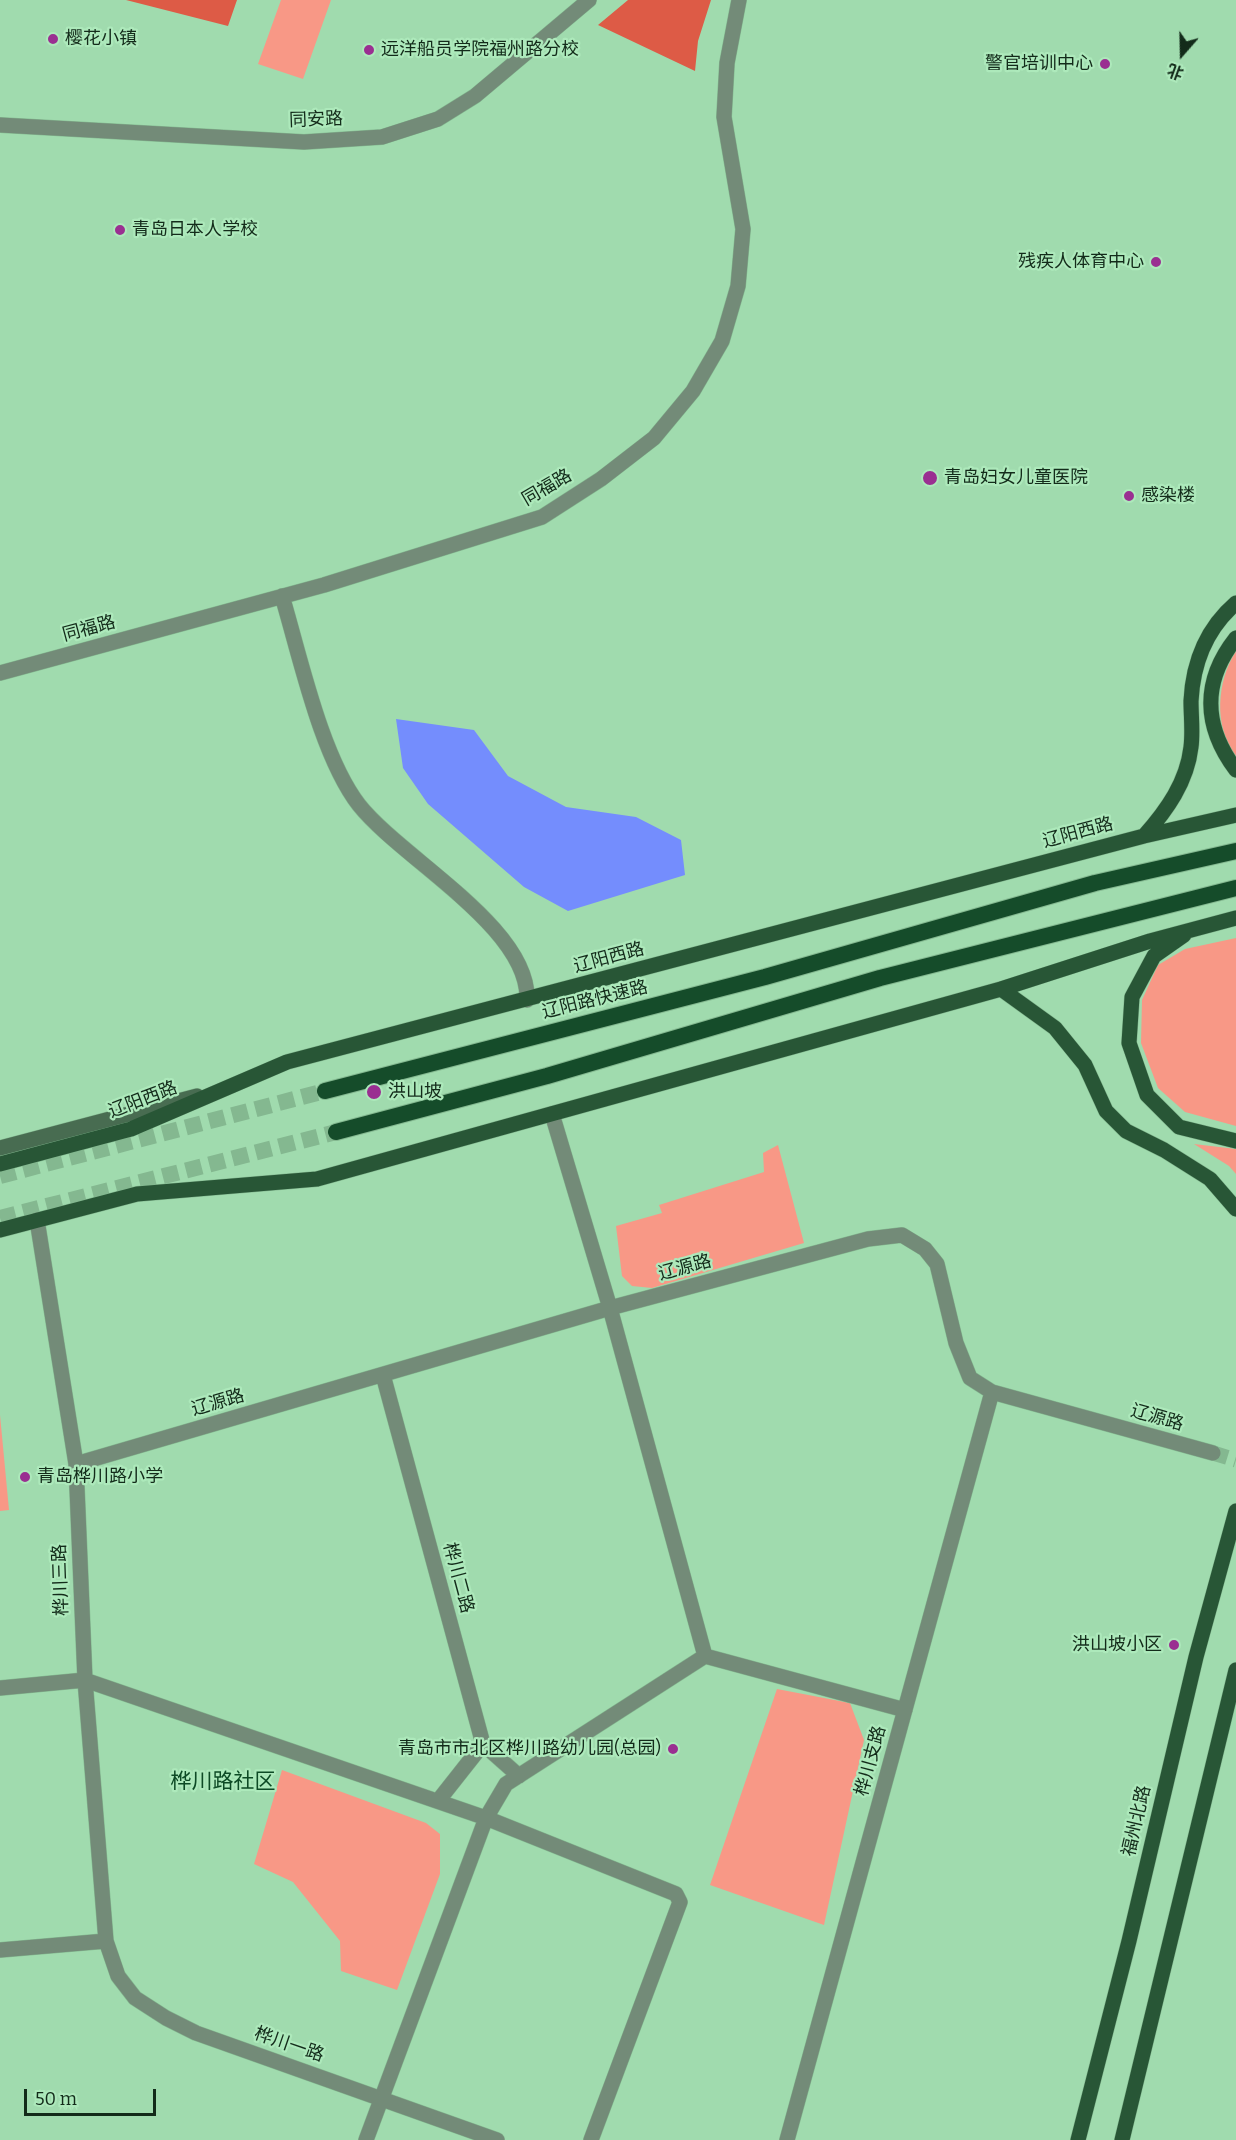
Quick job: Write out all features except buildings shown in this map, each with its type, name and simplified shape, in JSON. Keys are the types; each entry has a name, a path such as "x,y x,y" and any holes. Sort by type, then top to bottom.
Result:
{"highway":[{"name":"辽阳路快速路","path":"325,1091 765,977 873,944 1095,883 1236,851"},
{"path":"336,1132 547,1076 880,978 1236,888"}],"main road":[{"path":"1144,836 1163,813 1180,786 1186,770 1191,747 1194,678 1199,655 1222,615 1236,603"},
{"path":"1236,638 1216,667 1211,715 1220,742 1236,770"},
{"name":"辽阳西路","path":"0,1164 130,1129 286,1062 1144,836 1236,815"},
{"path":"0,1230 137,1194 317,1179 1001,988 1236,918"},
{"path":"1193,929 1154,956 1132,997 1129,1042 1147,1095 1179,1127 1236,1141"},
{"path":"1001,988 1055,1028 1085,1065 1106,1111 1126,1131 1164,1150 1210,1179 1236,1209"},
{"path":"0,1148 228,1087"},
{"name":"福州北路","path":"1078,2140 1129,1941 1196,1657 1236,1511"},
{"path":"1122,2140 1236,1670"}],"street":[{"name":"同安路","path":"0,124 304,142 382,137 438,118 475,96 589,0"},
{"name":"同福路","path":"0,673 463,544 542,517 601,479 654,438 693,392 722,341 738,286 743,229 724,117 727,63 739,0"},
{"path":"282,596 332,759 358,804 396,843 486,918 513,953 527,987 527,1000"},
{"path":"552,1114 610,1308 705,1656"},
{"name":"桦川三路","path":"37,1220 76,1464 85,1680 106,1941"},
{"name":"辽源路","path":"76,1464 610,1308 868,1239 902,1235 925,1249 937,1264 956,1343 970,1378 992,1392 1213,1454"},
{"name":"桦川二路","path":"383,1375 483,1744"},
{"name":"桦川支路","path":"787,2140 992,1392"},
{"path":"366,2140 486,1818 506,1784 705,1656 905,1710"},
{"path":"0,1688 85,1680 486,1818 676,1894 680,1902 591,2140"},
{"path":"438,1801 483,1744 519,1776"},
{"path":"0,1950 106,1941"},
{"name":"桦川一路","path":"106,1941 118,1976 135,1998 166,2019 196,2033 497,2140"}],"shaded area":[{"path":"126,0 237,0 228,26"},
{"path":"281,0 331,0 303,79 258,64"},
{"path":"628,0 711,0 698,41 695,71 598,25"},
{"path":"1236,651 1236,756 1224,731 1220,704 1225,676"},
{"path":"1236,938 1236,1126 1185,1112 1158,1088 1141,1043 1142,1000 1158,965 1185,949"},
{"path":"1194,1144 1236,1149 1236,1174 1229,1166"},
{"path":"778,1145 804,1243 652,1288 632,1286 622,1276 616,1226 662,1213 659,1205 764,1172 763,1153"},
{"path":"0,1415 9,1510 0,1511"},
{"path":"777,1689 850,1703 864,1740 824,1925 710,1885"},
{"path":"282,1770 426,1823 440,1834 440,1874 397,1990 341,1971 340,1941 293,1882 254,1864"}],"water":[{"path":"396,719 474,730 508,776 566,807 636,817 681,840 685,875 568,911 524,887 428,804 403,768"}],"tunnel":[{"path":"0,1176 325,1091"},
{"path":"0,1218 336,1132"},
{"path":"1213,1453 1236,1460"}],"place":[{"name":"樱花小镇","path":"53,39"},
{"name":"远洋船员学院福州路分校","path":"369,50"},
{"name":"警官培训中心","path":"1105,64"},
{"name":"青岛日本人学校","path":"120,230"},
{"name":"残疾人体育中心","path":"1156,262"},
{"name":"青岛妇女儿童医院","path":"930,478"},
{"name":"感染楼","path":"1129,496"},
{"name":"洪山坡","path":"374,1092"},
{"name":"青岛桦川路小学","path":"25,1477"},
{"name":"洪山坡小区","path":"1174,1645"},
{"name":"青岛市市北区桦川路幼儿园(总园)","path":"673,1749"}],"district":[{"name":"桦川路社区","path":"223,1782"}]}
